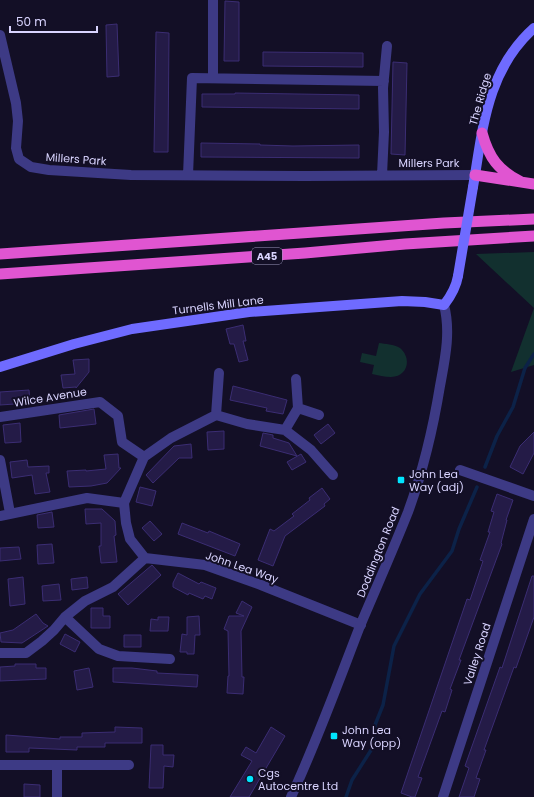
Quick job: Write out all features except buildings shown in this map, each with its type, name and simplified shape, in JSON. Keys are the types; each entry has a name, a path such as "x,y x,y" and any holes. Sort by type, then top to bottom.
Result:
{"highway":[{"path":"482,134 486,148 493,160 504,172 521,182"},
{"path":"475,175 534,184"},
{"name":"A45","path":"0,254 444,223 534,219"},
{"name":"A45","path":"0,274 534,236"}],"main road":[{"name":"The Ridge","path":"444,305 457,285 482,134 491,96 502,68 525,36 534,28"},
{"name":"Turnells Mill Lane","path":"0,367 74,344 132,329 249,312 402,301 444,305"}],"street":[{"path":"213,0 213,78"},
{"name":"Millers Park","path":"0,35 16,103 18,121 16,148 19,159 31,167 50,170 131,175 475,175"},
{"name":"Millers Park","path":"382,175 384,81 387,46"},
{"path":"188,175 192,78 384,81"},
{"name":"Doddington Road","path":"291,797 314,744 408,510 430,440 448,336 444,305"},
{"path":"216,415 219,373"},
{"path":"285,430 298,408 296,379"},
{"name":"Wilce Avenue","path":"0,417 100,402 118,416 122,442 144,457"},
{"path":"298,408 319,415"},
{"path":"0,653 26,652 42,641 65,617 85,601 112,587 145,558 130,539 126,523 124,503 144,457 172,438 216,415 247,424 285,430 311,450 333,475"},
{"path":"0,460 5,515 87,498 124,503"},
{"path":"460,470 534,496"},
{"name":"Valley Road","path":"443,797 534,519"},
{"name":"John Lea Way","path":"145,558 206,565 361,625"},
{"path":"65,617 99,649 110,654 118,656 170,659"},
{"path":"0,765 129,765"},
{"path":"57,766 57,797"}],"green space":[{"path":"534,252 534,308 476,254"},
{"path":"534,308 534,365 511,372"},
{"path":"379,343 390,344 400,348 404,352 407,362 401,374 391,377 372,374 374,365 360,362 362,353 376,356"}],"waterway":[{"path":"485,467 497,436 513,407 525,368 534,354"},
{"path":"346,797 352,780 373,747 375,725 383,705 394,646 420,594 452,551 459,529 477,487"}],"place":[{"name":"John Lea Way (adj)","path":"401,480"},
{"name":"John Lea Way (opp)","path":"334,736"},
{"name":"Cgs Autocentre Ltd","path":"250,779"}]}
